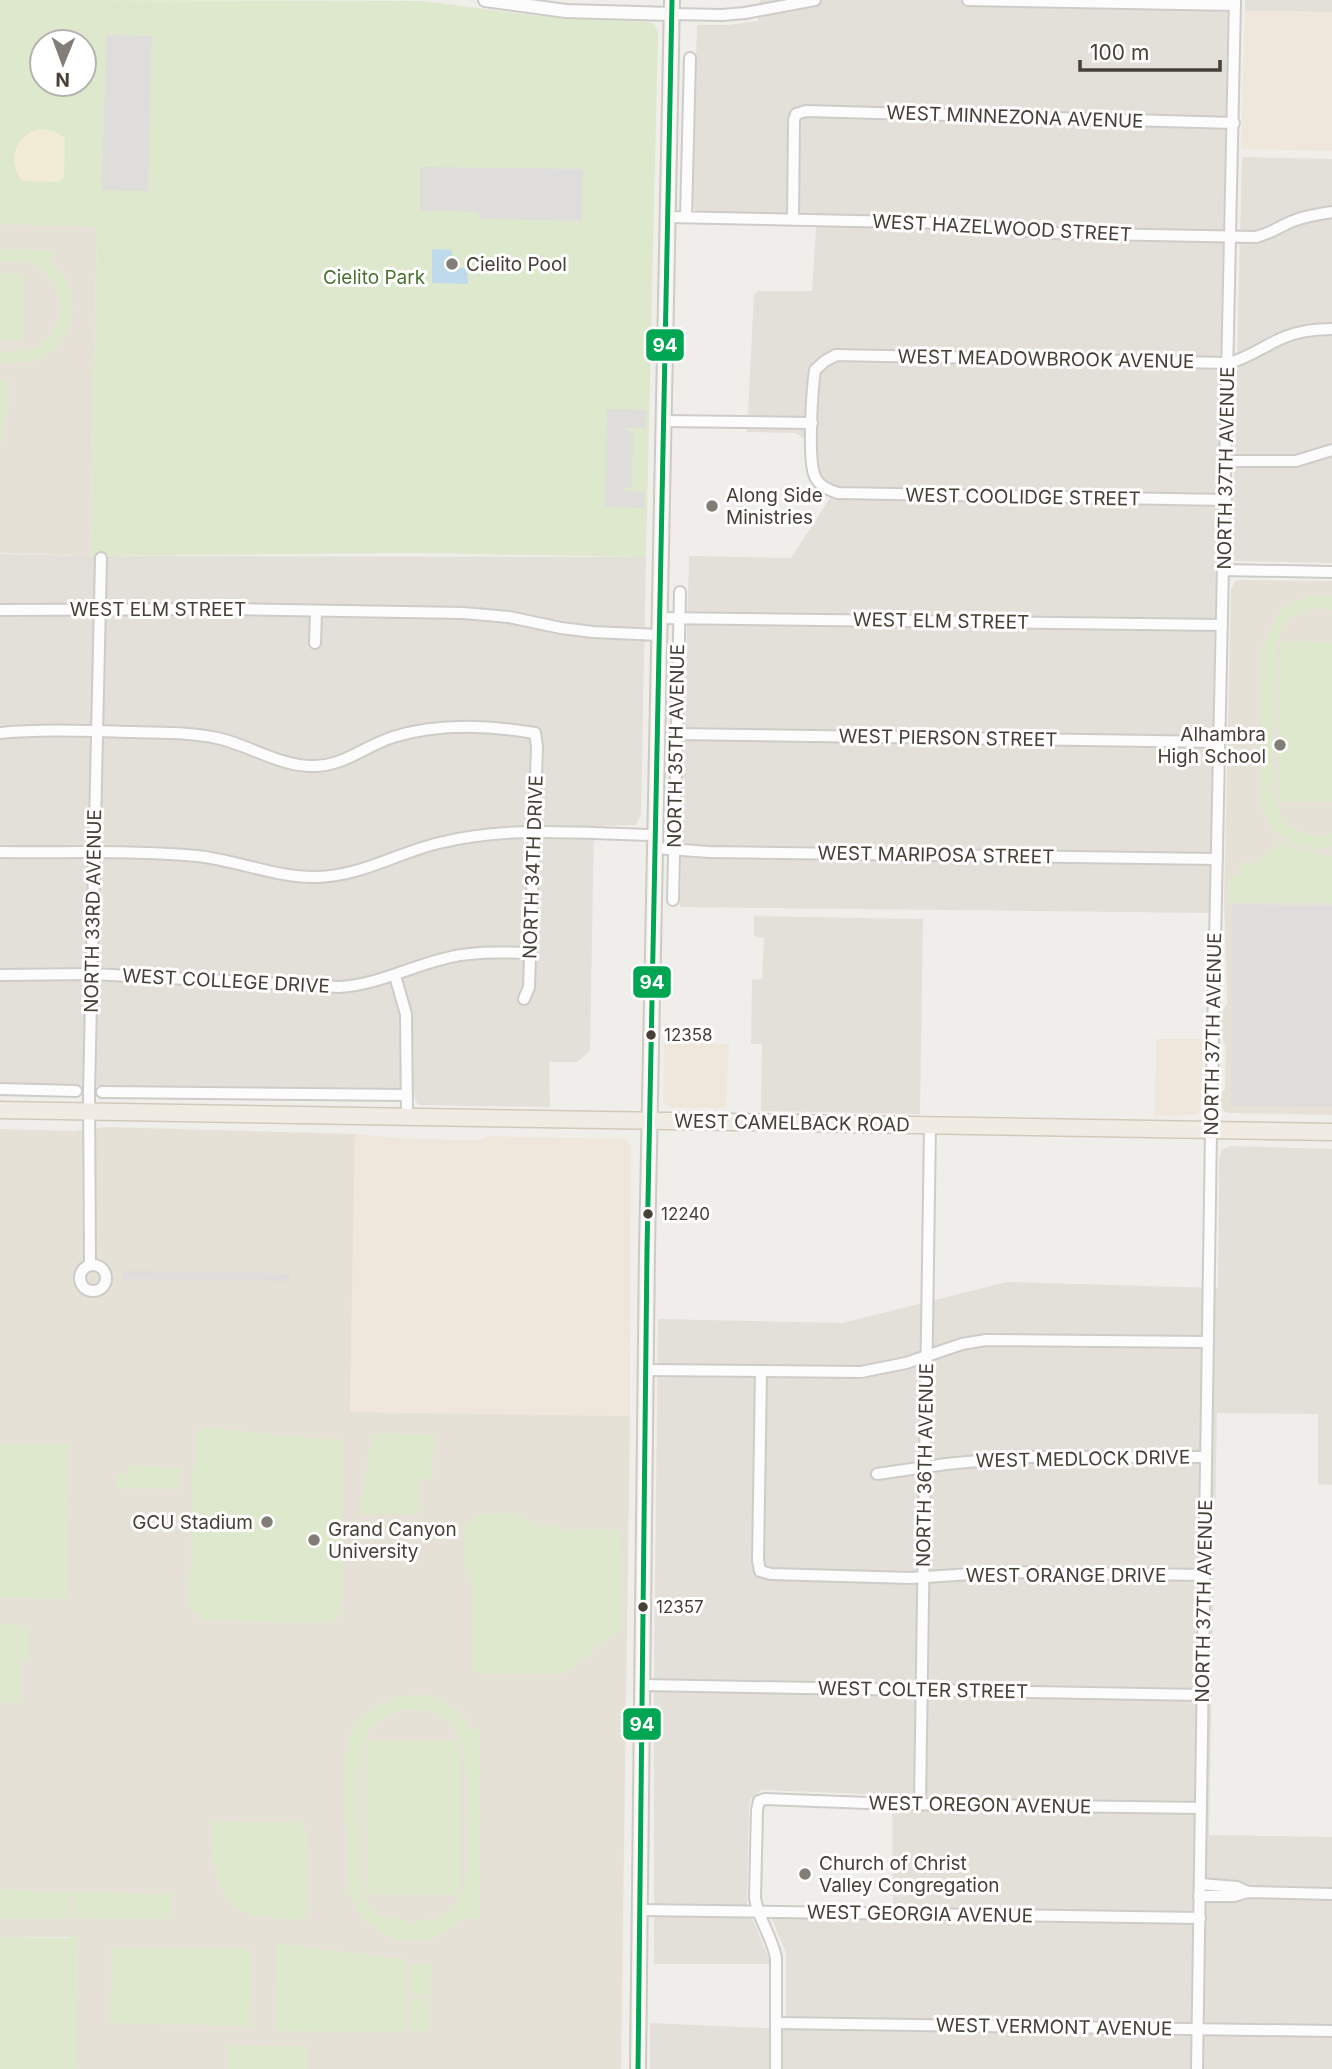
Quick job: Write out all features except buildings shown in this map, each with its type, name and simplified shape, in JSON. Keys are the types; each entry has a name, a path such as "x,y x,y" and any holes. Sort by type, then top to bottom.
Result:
{"main road":[{"name":"NORTH 35TH AVENUE","path":"638,2069 649,1121 672,7"},
{"name":"WEST CAMELBACK ROAD","path":"0,1110 1332,1132"}],"street":[{"path":"485,0 566,11 672,7 722,15 815,0"},
{"path":"968,0 1235,3"},
{"name":"NORTH 37TH AVENUE","path":"1197,2069 1211,1130 1235,3"},
{"path":"686,217 690,58"},
{"name":"WEST MINNEZONA AVENUE","path":"793,219 796,114 806,111 1234,123"},
{"name":"WEST HAZELWOOD STREET","path":"668,217 948,223 1046,233 1231,237 1266,235 1292,221 1332,212"},
{"name":"WEST MEADOWBROOK AVENUE","path":"812,423 815,370 825,360 836,355 1229,363 1243,359 1279,339 1332,329"},
{"path":"665,421 812,423"},
{"name":"WEST COOLIDGE STREET","path":"812,423 814,473 822,486 838,493 1226,500"},
{"path":"1227,461 1296,461 1332,450"},
{"name":"NORTH 33RD AVENUE","path":"90,1265 89,1111 101,558"},
{"path":"1223,570 1332,572"},
{"name":"NORTH 35TH AVENUE","path":"673,900 680,592"},
{"name":"WEST ELM STREET","path":"0,610 486,614 593,632 659,635"},
{"path":"315,643 316,611"},
{"name":"WEST ELM STREET","path":"659,618 1222,625"},
{"name":"NORTH 34TH DRIVE","path":"97,731 174,733 217,738 292,764 311,766 343,760 392,738 430,730 487,726 535,733 537,746 531,953 529,988 524,999"},
{"path":"0,733 97,731"},
{"name":"WEST PIERSON STREET","path":"676,734 1219,742"},
{"name":"WEST MARIPOSA STREET","path":"0,852 197,856 282,874 316,877 342,875 370,868 438,843 485,834 534,832 656,842 674,849 709,852 1217,859"},
{"name":"WEST COLLEGE DRIVE","path":"0,975 92,974 320,988 352,986 395,976 438,960 473,954 531,953"},
{"path":"395,976 406,1014 407,1117"},
{"path":"0,1089 76,1091"},
{"path":"102,1092 407,1095"},
{"path":"252,1093 252,1114"},
{"name":"NORTH 36TH AVENUE","path":"920,1804 930,1126"},
{"path":"645,1370 861,1372 906,1363 962,1344 1015,1339 1208,1342"},
{"name":"WEST ORANGE DRIVE","path":"761,1372 760,1571 771,1574 924,1577 1002,1572 1205,1575"},
{"name":"WEST MEDLOCK DRIVE","path":"877,1474 925,1466 1021,1457 1206,1457"},
{"name":"WEST COLTER STREET","path":"643,1685 1203,1695"},
{"name":"WEST OREGON AVENUE","path":"757,1911 756,1822 759,1801 765,1799 1201,1808"},
{"path":"1200,1884 1237,1887 1248,1892"},
{"path":"1199,1896 1234,1896 1248,1892 1332,1894"},
{"name":"WEST GEORGIA AVENUE","path":"640,1910 1200,1917"},
{"path":"757,1911 776,1958 776,2069"},
{"name":"WEST VERMONT AVENUE","path":"776,2023 1332,2031"}],"shaded area":[{"path":"760,0 1228,0 1209,913 680,907 689,556 791,558 830,498 815,487 807,476 807,441 796,433 747,432 754,295 758,291 812,291 817,214 696,211 692,205 697,25 758,21"},
{"path":"1245,0 1332,0 1332,12 1245,11"},
{"path":"1245,11 1332,12 1332,151 1241,149"},
{"path":"106,35 152,36 148,191 102,190"},
{"path":"1242,157 1332,159 1332,563 1232,561"},
{"path":"420,167 583,169 582,221 479,219 477,212 420,210"},
{"path":"0,224 97,226 90,556 0,553"},
{"path":"607,409 646,410 646,427 626,428 627,431 633,431 632,487 624,488 626,491 645,492 644,508 605,507"},
{"path":"0,554 646,557 641,815 636,825 594,826 590,1051 577,1062 549,1062 550,1107 418,1105 414,1089 0,1085"},
{"name":"Alhambra High School","path":"1235,581 1332,581 1332,1115 1230,1113 1224,1112 1219,1101 1219,1096 1225,1089 1226,1050 1221,1031 1221,1013 1227,1003 1224,901 1231,589"},
{"path":"1232,904 1332,906 1332,1107 1231,1106"},
{"path":"754,916 923,919 920,1114 761,1111 762,1044 751,1044 752,980 762,979 764,938 754,936"},
{"path":"1156,1039 1203,1039 1201,1108 1196,1115 1155,1116"},
{"path":"664,1042 729,1044 726,1108 670,1108 663,1103"},
{"name":"Grand Canyon University","path":"107,1127 355,1134 350,1412 630,1416 621,2069 75,2069 77,1937 0,1937 0,1129 72,1131"},
{"path":"355,1134 413,1139 481,1140 489,1136 626,1139 631,1146 630,1416 350,1412"},
{"path":"1231,1146 1332,1149 1332,1485 1318,1484 1318,1414 1217,1413 1209,1835 1332,1837 1332,2069 650,2069 650,2023 786,2029 786,1953 767,1907 893,1908 892,1795 762,1790 751,1798 749,1808 747,1905 771,1964 654,1964 658,1319 842,1323 1007,1282 1218,1288 1219,1160 1222,1149"},
{"path":"123,1271 289,1273 289,1281 123,1279"}],"green space":[{"name":"Cielito Park","path":"0,0 422,1 539,16 654,24 658,32 646,557 409,553 90,556 97,227 0,224"},
{"path":"0,250 53,251 53,263 69,286 72,312 70,326 64,338 55,348 32,360 0,363 0,351 25,351 44,340 53,331 58,319 58,294 53,282 33,265 0,261"},
{"path":"0,273 24,274 22,341 0,340"},
{"path":"0,380 9,380 9,403 0,450"},
{"path":"1314,595 1332,596 1332,610 1312,608 1292,617 1282,627 1276,643 1272,795 1282,820 1294,830 1316,836 1332,833 1332,846 1308,848 1279,834 1265,815 1261,804 1261,652 1276,616 1289,604"},
{"path":"1280,642 1332,643 1332,802 1278,801"},
{"path":"1281,842 1295,849 1332,856 1332,903 1227,902 1229,876 1238,875 1241,862 1256,863"},
{"name":"GCU Stadium","path":"202,1427 316,1439 342,1439 342,1603 334,1623 202,1620 189,1606 195,1432"},
{"path":"371,1434 435,1435 432,1479 419,1479 418,1515 360,1514"},
{"path":"0,1444 69,1444 68,1598 0,1597"},
{"path":"129,1466 181,1468 180,1489 116,1488 116,1474 129,1474"},
{"path":"479,1514 519,1514 539,1525 575,1530 620,1530 621,1628 565,1674 484,1674 472,1671 474,1590 464,1567 464,1528"},
{"path":"0,1624 23,1625 28,1631 28,1661 21,1662 22,1702 0,1703"},
{"path":"419,1694 443,1702 461,1715 472,1729 480,1730 480,1919 466,1918 465,1915 431,1938 413,1941 396,1939 379,1932 365,1920 354,1903 347,1883 346,1864 345,1763 351,1735 373,1708 407,1695","holes":["405,1709 428,1711 444,1718 455,1730 462,1744 466,1780 467,1854 464,1889 446,1915 416,1920 416,1925 424,1926 404,1925 410,1925 410,1920 391,1918 377,1912 368,1901 361,1883 361,1761 369,1732 380,1721"]},
{"path":"367,1741 460,1741 460,1895 367,1894"},
{"path":"211,1821 297,1822 308,1832 306,1919 257,1916 228,1900 214,1869"},
{"path":"1,1890 70,1892 68,1918 1,1918"},
{"path":"72,1892 171,1894 170,1919 71,1918"},
{"path":"77,1936 75,2069 0,2069 0,1937"},
{"path":"276,1944 406,1959 405,2032 275,2031"},
{"path":"111,1947 251,1949 250,2026 110,2023"},
{"path":"411,1963 431,1963 430,1995 410,1995"},
{"path":"410,1999 430,1999 429,2031 409,2030"},
{"path":"227,2045 308,2046 308,2069 227,2069"}],"sand":[{"path":"39,129 54,131 65,138 64,177 59,182 22,181 17,173 14,158 19,143 30,132"}],"water":[{"path":"432,249 452,250 452,268 467,268 468,284 432,283"}],"transit line":[{"name":"94","path":"638,2069 647,1250 672,0"}],"place":[{"name":"Cielito Pool","path":"452,264"},
{"name":"Along Side Ministries","path":"712,506"},
{"name":"Alhambra High School","path":"1280,745"},
{"name":"12358","path":"651,1035"},
{"name":"12240","path":"648,1214"},
{"name":"GCU Stadium","path":"267,1522"},
{"name":"Grand Canyon University","path":"314,1540"},
{"name":"12357","path":"643,1607"},
{"name":"Church of Christ Valley Congregation","path":"805,1874"}]}
